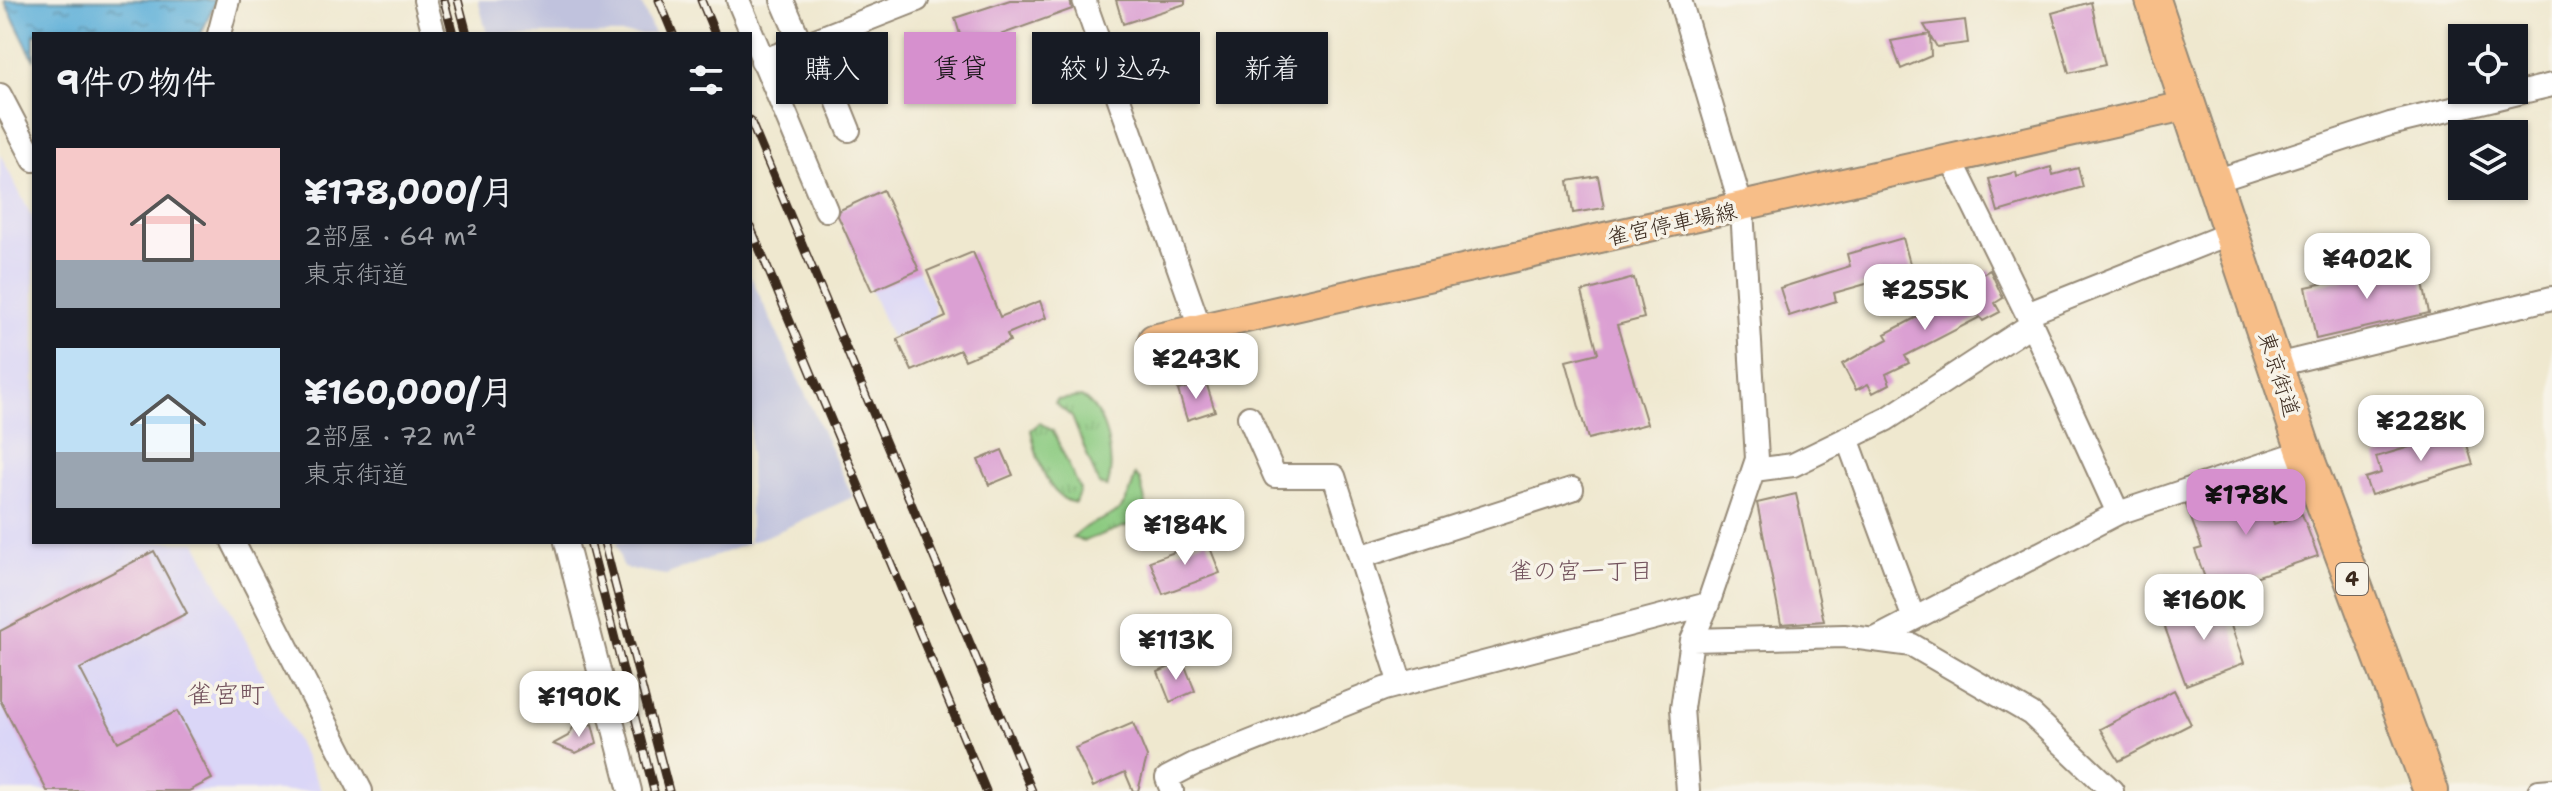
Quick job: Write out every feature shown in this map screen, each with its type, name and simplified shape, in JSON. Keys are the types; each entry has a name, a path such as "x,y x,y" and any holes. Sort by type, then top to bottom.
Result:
{"highway":[{"name":"東京街道","path":"2153,0 2304,451 2431,791"}],"main road":[{"name":"雀宮停車場線","path":"1153,339 1742,209 2189,105"}],"street":[{"path":"220,32 228,0"},
{"path":"425,0 433,32"},
{"path":"738,0 751,32"},
{"path":"782,0 801,32"},
{"path":"836,32 917,0"},
{"path":"1084,0 1200,328"},
{"path":"1680,0 1742,209 1757,459 1708,604 1692,640 1682,708 1688,791"},
{"path":"752,36 826,210"},
{"path":"762,61 776,56"},
{"path":"2215,181 2390,124 2552,85"},
{"path":"0,95 32,156"},
{"path":"837,104 849,130"},
{"path":"1952,161 2118,513"},
{"path":"1754,470 1793,465 1887,419 2029,319 2233,232"},
{"path":"2276,365 2552,298"},
{"path":"1249,417 1275,476 1334,476 1401,684"},
{"path":"1847,438 1914,619"},
{"path":"1877,638 2118,513 2304,451"},
{"path":"1360,557 1572,489"},
{"path":"234,544 361,791"},
{"path":"567,544 630,791"},
{"path":"1172,791 1167,778 1194,764 1401,684 1708,604"},
{"path":"1692,640 1877,638 1912,645 2031,714 2112,791"},
{"path":"2539,791 2552,790"}],"shaded area":[{"path":"478,0 640,0 653,32 486,32"},
{"path":"0,154 32,217 32,544 197,544 322,791 0,791"},
{"path":"883,190 934,305 934,317 929,322 891,337 836,211"},
{"path":"752,279 853,497 752,542"},
{"path":"617,544 746,544 666,575 623,568"}],"green space":[{"path":"1081,397 1090,403 1103,424 1111,464 1107,487 1099,485 1072,417 1055,403 1057,400"},
{"path":"1040,423 1053,431 1080,490 1075,503 1057,493 1044,474 1031,430"},
{"path":"1135,475 1140,480 1146,505 1135,523 1084,541 1072,538 1124,504"}],"water":[{"path":"4,0 216,0 202,32 32,32 32,56"}],"building":[{"path":"1010,0 1070,0 1072,9 1008,32 959,32 955,18"},
{"path":"1116,0 1185,0 1185,4 1123,24"},
{"path":"2091,2 2105,65 2069,73 2052,13"},
{"path":"1965,20 1968,43 1937,47 1924,25"},
{"path":"1930,34 1931,56 1901,69 1891,41"},
{"path":"2051,167 2053,175 2078,168 2083,187 1998,212 1989,179 2016,172 2017,177"},
{"path":"1598,176 1604,208 1573,213 1568,181"},
{"path":"883,190 919,270 872,291 838,216 840,210"},
{"path":"1903,238 1912,271 1834,293 1836,301 1789,316 1780,288 1850,266 1847,254"},
{"path":"973,252 1000,317 1040,301 1046,318 1007,334 1010,341 965,360 960,350 912,371 897,339 946,317 927,271"},
{"path":"2419,263 2429,313 2316,339 2306,287"},
{"path":"1990,270 2003,298 1995,303 2000,312 1983,321 1980,317 1905,356 1909,363 1886,374 1890,384 1873,393 1868,384 1856,390 1842,364 1888,339 1885,334 1953,298 1951,292"},
{"path":"1634,278 1644,318 1617,325 1647,424 1588,439 1566,361 1598,353 1582,292"},
{"path":"1206,382 1215,411 1187,420 1178,390"},
{"path":"2463,431 2473,465 2371,495 2365,478 2381,473 2376,457"},
{"path":"1002,450 1013,475 989,485 978,460"},
{"path":"2259,481 2274,524 2302,514 2318,556 2210,592 2195,550 2202,548 2186,505"},
{"path":"1796,494 1824,621 1781,624 1757,503"},
{"path":"1207,540 1220,573 1163,594 1150,561"},
{"path":"154,551 187,613 80,669 118,742 177,711 212,779 189,791 47,791 0,700 0,631"},
{"path":"2222,600 2244,663 2186,685 2163,622"},
{"path":"1183,661 1195,691 1170,702 1158,672"},
{"path":"2174,690 2191,724 2119,761 2100,729"},
{"path":"1133,723 1147,757 1138,791 1133,791 1125,772 1093,787 1075,748"},
{"path":"592,724 597,743 576,753 553,744 568,736 574,726"}],"railway":[{"path":"444,0 452,32"},
{"path":"458,0 466,32"},
{"path":"659,0 672,32"},
{"path":"701,0 714,32"},
{"path":"752,125 1032,791"},
{"path":"752,231 986,791"},
{"path":"591,544 654,791"},
{"path":"605,544 669,791"}],"district":[{"name":"雀の宮一丁目","path":"1581,571"},
{"name":"雀宮町","path":"226,693"}]}
